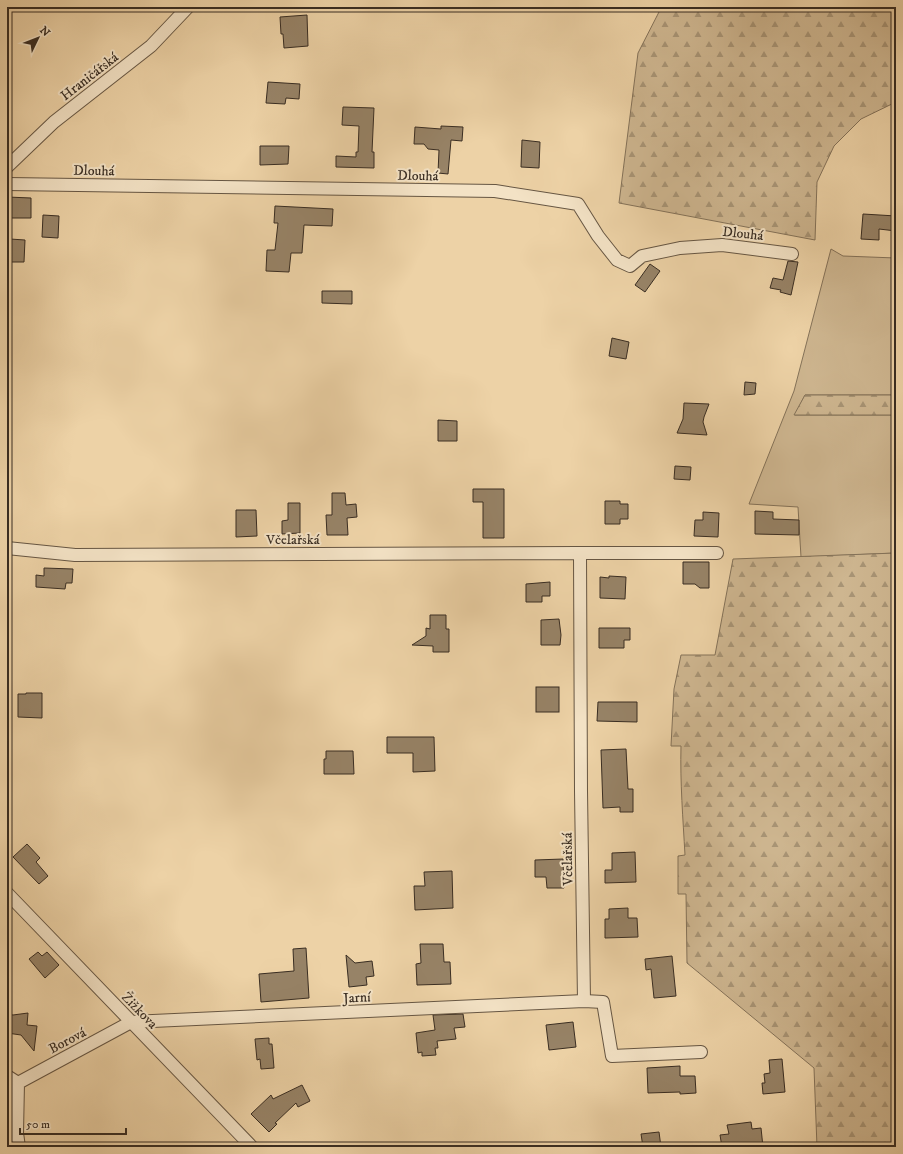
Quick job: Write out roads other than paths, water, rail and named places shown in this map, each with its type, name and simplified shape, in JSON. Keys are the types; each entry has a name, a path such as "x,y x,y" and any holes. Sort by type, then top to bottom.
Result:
{"street":[{"name":"Hraničářská","path":"7,167 54,122 151,46 188,7"},
{"name":"Dlouhá","path":"7,184 495,191 578,204 598,236 617,260 630,266 642,256 680,248 722,245 792,254"},
{"name":"Včelařská","path":"7,548 75,555 717,553"},
{"name":"Včelařská","path":"580,553 584,1001"},
{"name":"Žižkova","path":"7,893 252,1147"},
{"name":"Jarní","path":"131,1022 584,1001"},
{"path":"584,1001 603,1002 612,1056 701,1052"},
{"name":"Borová","path":"18,1083 131,1022"},
{"path":"7,1076 18,1083 12,1133 19,1147"}]}
